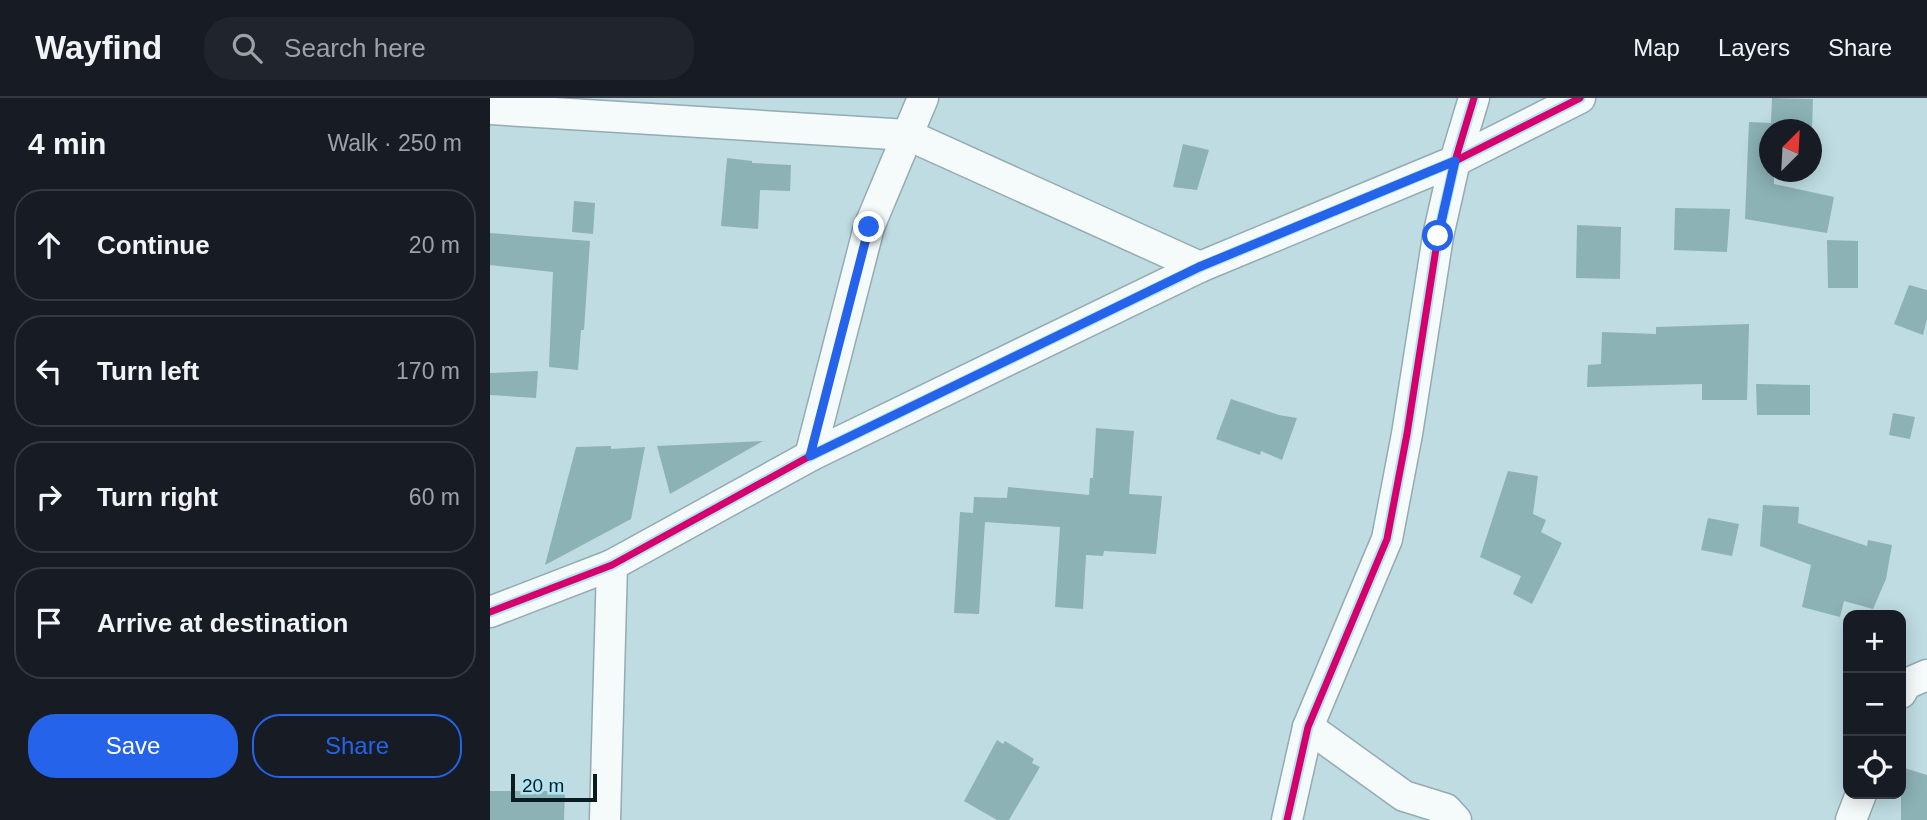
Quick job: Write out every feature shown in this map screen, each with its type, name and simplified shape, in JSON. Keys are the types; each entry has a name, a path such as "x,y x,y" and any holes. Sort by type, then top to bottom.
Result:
{"street":[{"path":"810,456 869,227 923,98"},
{"path":"1287,820 1308,727 1387,539 1408,434 1438,236 1455,161 1474,98"},
{"path":"490,612 612,565 810,456 1199,267 1455,161 1580,98"},
{"path":"490,109 908,135 1199,267"},
{"path":"605,820 612,565"},
{"path":"1906,684 1927,674"},
{"path":"1308,727 1404,796 1446,808 1456,820"},
{"path":"1851,820 1859,799"}],"building":[{"path":"1772,98 1813,99 1812,119 1771,119"},
{"path":"1749,122 1759,122 1759,182 1774,182 1834,197 1827,233 1745,219"},
{"path":"1183,144 1209,150 1197,190 1173,187"},
{"path":"727,158 752,163 791,165 790,191 760,190 758,229 721,226"},
{"path":"574,201 595,203 593,234 572,232"},
{"path":"1675,208 1730,209 1727,252 1674,250"},
{"path":"1577,225 1621,227 1620,279 1576,278"},
{"path":"490,233 590,241 584,330 581,330 578,370 549,367 553,272 490,265"},
{"path":"1827,240 1858,241 1858,288 1828,288"},
{"path":"1909,285 1927,290 1927,319 1923,335 1894,324"},
{"path":"1749,324 1747,400 1702,400 1702,384 1587,387 1588,365 1601,364 1602,332 1656,334 1656,327"},
{"path":"538,371 536,398 490,395 490,373"},
{"path":"1756,384 1810,385 1810,415 1757,415"},
{"path":"1231,399 1297,418 1282,460 1261,451 1260,455 1216,439"},
{"path":"1893,413 1915,417 1910,439 1889,435"},
{"path":"1096,428 1134,431 1129,494 1162,496 1156,554 1104,551 1103,556 1086,555 1083,609 1055,607 1060,527 985,522 979,614 954,613 960,512 973,513 974,497 1007,498 1008,487 1089,495 1090,478 1093,478"},
{"path":"763,441 670,494 657,446"},
{"path":"611,446 611,449 645,447 631,519 545,565 576,447"},
{"path":"1508,471 1538,476 1533,514 1546,520 1541,532 1562,543 1532,604 1513,594 1521,576 1480,557"},
{"path":"1763,505 1799,507 1798,523 1867,546 1868,540 1892,545 1886,579 1873,609 1844,601 1840,617 1802,607 1811,565 1760,546"},
{"path":"1708,518 1739,524 1732,556 1701,550"},
{"path":"997,740 1003,744 1005,741 1034,759 1032,763 1040,767 1009,820 997,820 964,801"},
{"path":"1906,769 1927,775 1927,820 1901,820 1901,799 1906,799"},
{"path":"490,791 565,791 564,820 490,820"}],"cycle path":[{"path":"1287,820 1308,727 1387,539 1407,434 1438,236 1455,161 1474,98"},
{"path":"490,612 612,565 810,456 1200,267 1455,161 1580,98"}],"route":[{"path":"869,227 810,456 1199,267 1455,161 1438,236"}]}
